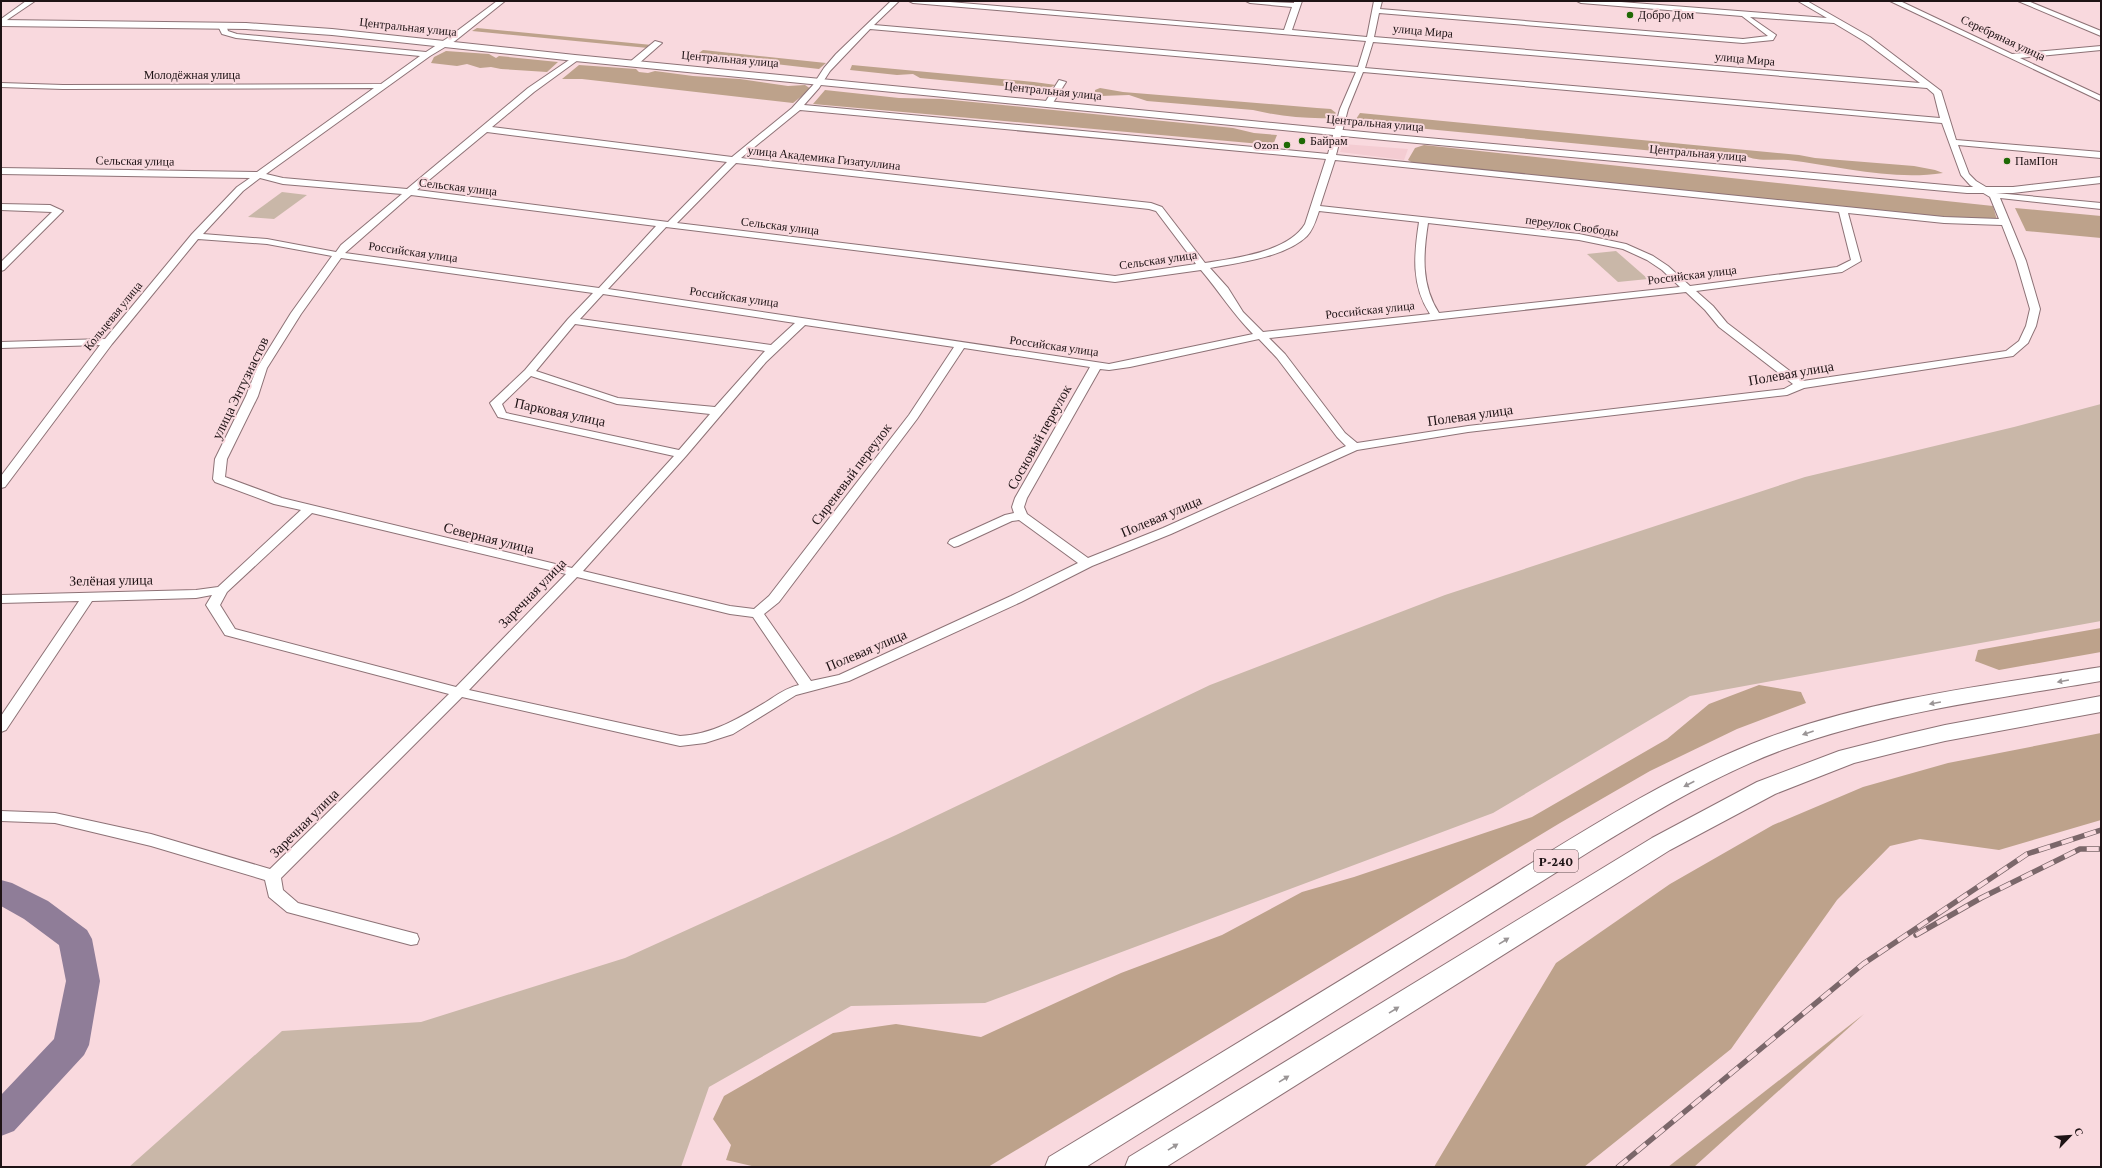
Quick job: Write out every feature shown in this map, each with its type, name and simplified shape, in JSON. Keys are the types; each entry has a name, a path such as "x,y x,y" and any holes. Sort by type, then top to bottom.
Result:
{"highway":[{"name":"Р-240","path":"1060,1167 1551,864 1674,792 1730,763 1813,731 1872,716 2101,674"},
{"name":"Р-240","path":"1140,1167 1661,844 1766,788 1847,757 1888,746 1945,733 2101,704"}],"street":[{"path":"1,22 31,1"},
{"name":"Кольцевая улица","path":"1,484 108,342 195,236 240,189 257,175 443,44 500,1"},
{"name":"Парковая улица","path":"682,454 502,415 496,403 529,372 572,321 666,224 734,160 796,107 822,80 824,73 839,56 895,1"},
{"name":"улица Мира","path":"913,1 1930,86"},
{"path":"1250,1 1297,3 1287,33"},
{"name":"Сельская улица","path":"1,171 257,175 284,181 408,192 1115,279 1132,278 1256,256 1291,244 1304,234 1310,224 1339,132 1339,125 1344,109 1361,70 1378,1"},
{"path":"1581,1 1722,9 1746,14 1836,21"},
{"path":"1802,1 1867,39 1938,93 1945,121 1965,175 1973,183 1990,193 2101,206"},
{"name":"Серебряная улица","path":"1894,1 2013,56 2101,99"},
{"path":"2022,1 2101,34"},
{"path":"1376,11 1743,41 1770,38 1772,36 1769,32 1746,17 1746,14"},
{"name":"Центральная улица","path":"1,22 226,26 332,32 634,64 822,80 1048,104 1990,193 2101,180"},
{"path":"226,26 224,28 225,32 236,36 427,54"},
{"path":"869,27 1945,121"},
{"path":"634,64 658,43"},
{"path":"2013,56 2101,48"},
{"name":"улица Энтузиастов","path":"219,479 221,459 252,396 262,368 296,313 344,247 531,90 575,58"},
{"path":"1048,104 1062,82"},
{"name":"Молодёжная улица","path":"1,86 383,86"},
{"path":"796,107 1331,157 1944,220 2003,222"},
{"name":"улица Академика Гизатуллина","path":"486,129 734,160 1135,204 1159,209 1194,255 1204,265"},
{"path":"1953,142 2101,155"},
{"path":"2028,189 2031,195 2045,200"},
{"name":"Полевая улица","path":"222,590 213,605 230,632 460,692 680,740 698,741 730,729 789,693 807,686 828,683 844,678 1016,599 1087,563 1167,531 1354,447 1468,429 1787,392 1800,385 2009,354 2023,343 2031,326 2036,309 2021,261 1990,193"},
{"path":"1,207 50,208 58,211 1,268"},
{"name":"переулок Свободы","path":"1315,208 1579,237 1613,243 1650,258 1665,268 1709,308 1723,325 1800,385"},
{"name":"Российская улица","path":"195,236 240,238 307,247 338,255 602,291 1109,367 1130,364 1260,336 1688,289 1839,270 1856,262 1843,210"},
{"path":"1424,221 1419,253 1419,275 1431,309 1436,316"},
{"path":"1204,265 1239,314 1281,356 1336,430 1354,447"},
{"path":"572,321 774,349"},
{"name":"Заречная улица","path":"273,876 460,692 574,573 682,454 718,411 774,349 803,321"},
{"path":"1,345 108,342"},
{"name":"Сиреневый переулок","path":"757,614 774,599 899,436 962,345"},
{"name":"Сосновый переулок","path":"1021,516 1018,507 1021,498 1096,366"},
{"path":"529,372 617,401 718,411"},
{"name":"Северная улица","path":"219,479 278,501 309,509 730,610 757,614"},
{"path":"222,590 309,509"},
{"path":"954,543 1009,518 1021,516 1087,563"},
{"name":"Зелёная улица","path":"1,599 196,594 222,590"},
{"path":"1,727 88,597"},
{"path":"757,614 807,686"},
{"path":"1,816 55,818 151,840 273,876 275,893 293,908 411,939"}],"shaded area":[{"path":"477,28 652,45 648,48 472,31"},
{"path":"703,50 826,63 819,69 696,55"},
{"path":"446,51 489,54 496,58 499,56 558,62 547,72 491,67 480,68 467,64 457,66 431,63 434,57"},
{"path":"579,65 636,69 639,72 648,73 655,71 693,76 740,79 788,86 805,85 811,89 793,103 582,79 562,79"},
{"path":"852,65 1056,85 1044,90 920,78 913,74 897,75 850,70"},
{"path":"1100,88 1123,92 1331,109 1336,113 1331,118 1292,117 1253,110 1147,101 1129,95 1100,96 1095,94 1095,90"},
{"path":"825,90 899,98 942,99 1233,128 1254,133 1277,135 1273,145 813,104"},
{"path":"1360,113 1799,155 1815,158 1914,166 1943,173 1924,175 1885,174 1788,160 1754,159 1743,155 1738,159 1354,122"},
{"path":"1343,144 1408,149 1404,160 1340,152"},
{"path":"1424,145 1993,206 1997,220 1944,217 1413,163 1408,160 1415,148"},
{"path":"282,192 307,195 274,219 248,217"},
{"path":"2015,208 2101,216 2101,238 2026,231"},
{"path":"1616,251 1648,279 1618,282 1587,254"},
{"path":"2101,404 2101,621 1690,696 1493,813 985,1003 851,1006 709,1087 681,1167 129,1167 282,1031 421,1022 625,958 896,835 1210,685 1445,595 1805,477 2014,427"},
{"path":"2101,628 2101,652 1999,670 1975,661 1978,650"},
{"path":"1759,685 1801,692 1806,703 1737,729 1650,771 1560,823 988,1167 756,1167 726,1160 731,1145 713,1119 724,1096 833,1033 896,1024 981,1037 1121,973 1222,935 1302,892 1354,877 1532,817 1667,739 1709,704"},
{"path":"2101,733 2101,820 1999,850 1920,839 1890,846 1837,900 1731,1049 1584,1167 1434,1167 1556,963 1670,884 1773,825 1863,787 1948,763"},
{"path":"1864,1014 1694,1167 1668,1167"}],"waterway":[{"path":"1,892 36,910 75,939 83,981 71,1045 1,1120"}],"railway":[{"path":"1618,1167 1863,964 2027,854 2101,830"},
{"path":"1916,935 1981,898 2080,849 2101,849"}],"place":[{"name":"Добро Дом","path":"1630,15"},
{"name":"Байрам","path":"1302,141"},
{"name":"Ozon","path":"1287,145"},
{"name":"ПамПон","path":"2007,161"}]}
